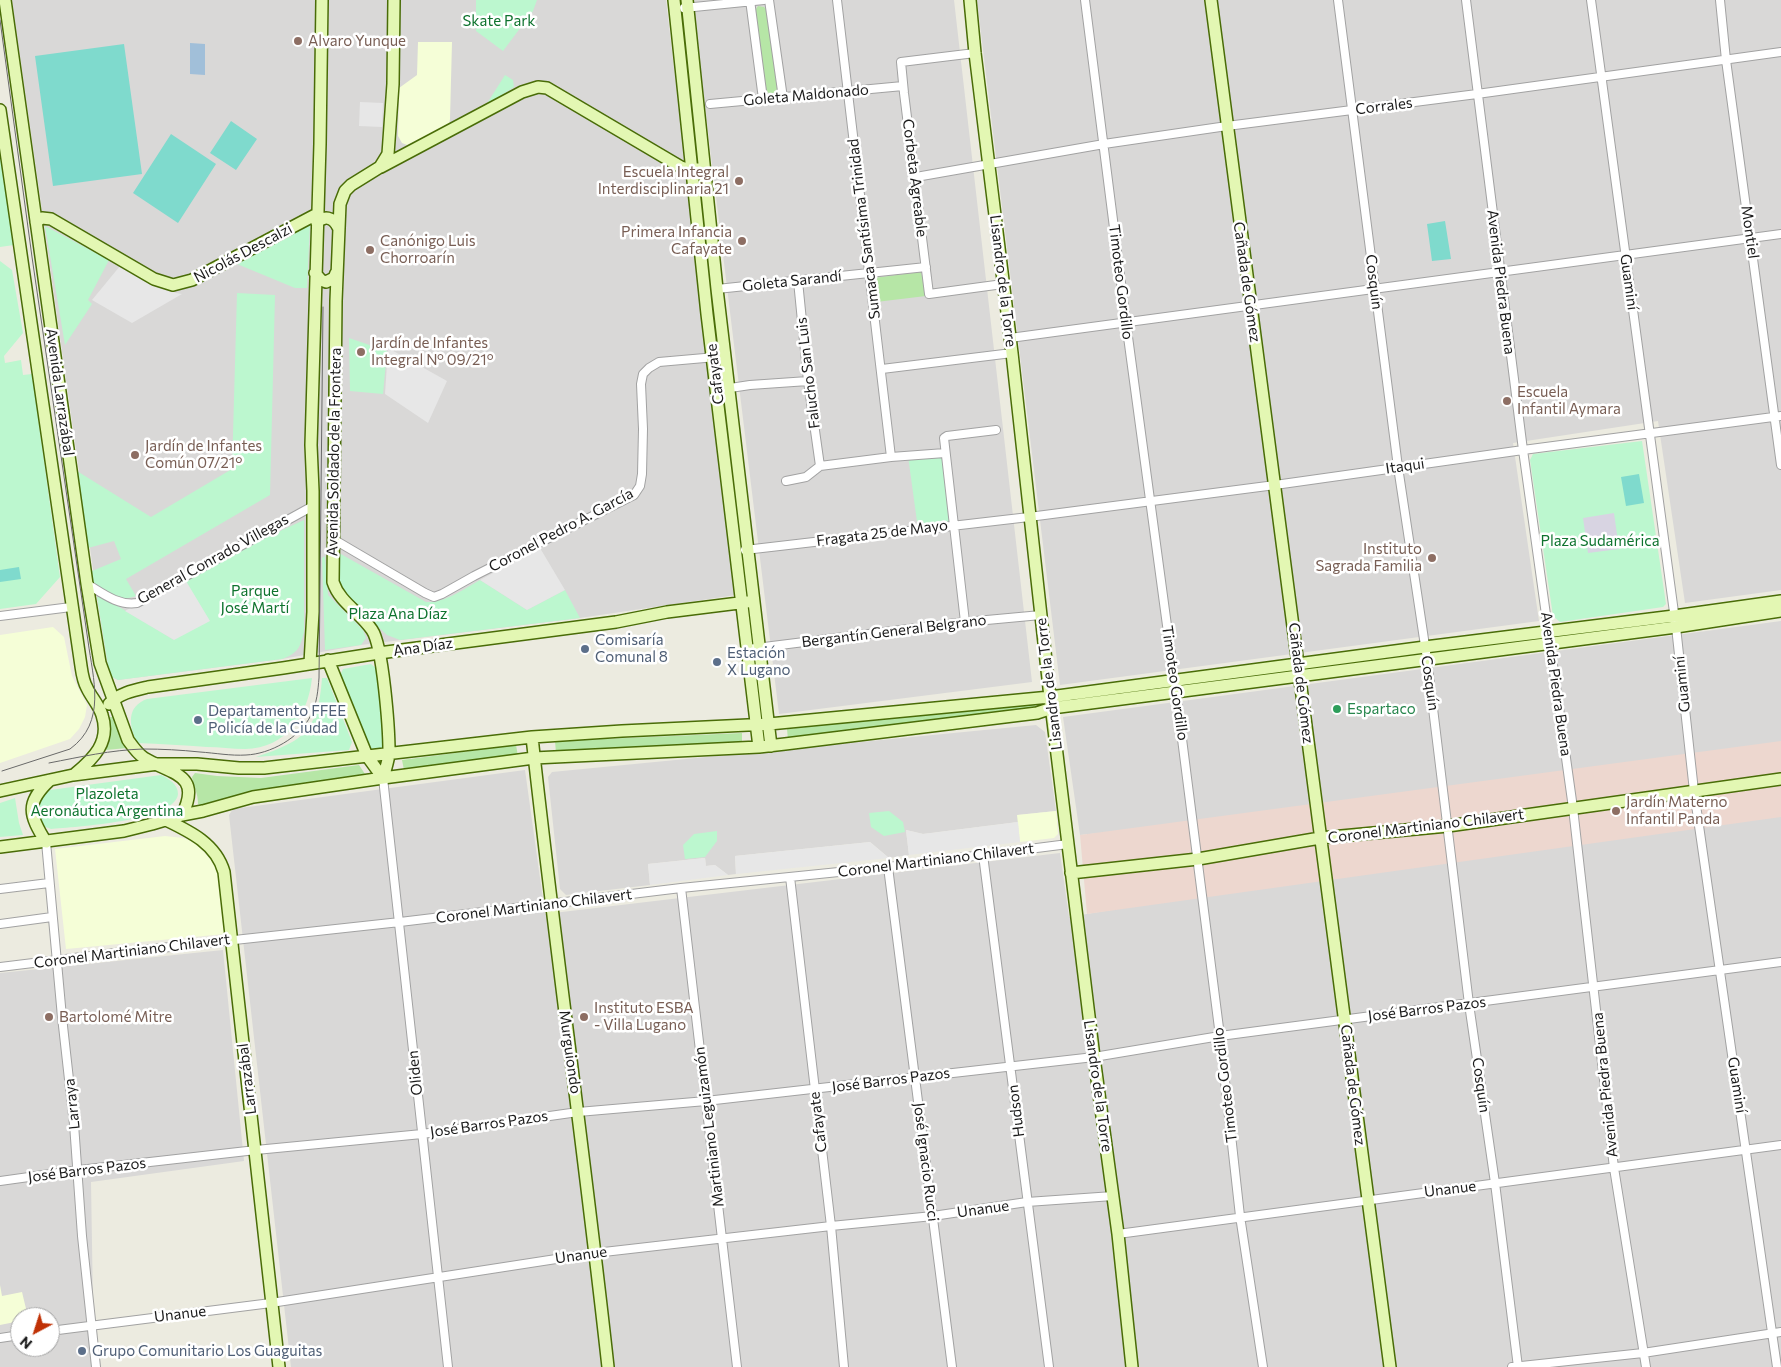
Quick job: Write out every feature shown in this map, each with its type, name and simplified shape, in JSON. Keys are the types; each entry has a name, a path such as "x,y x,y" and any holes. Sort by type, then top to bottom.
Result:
{"street":[{"name":"Avenida Larrazábal","path":"5,0 40,256 100,663 128,740 135,750 144,758 180,776 188,787 189,799 182,815"},
{"name":"Avenida Soldado de la Frontera","path":"310,663 313,612 311,445 321,108 322,0"},
{"path":"380,168 388,154 390,145 394,0"},
{"path":"674,4 764,0"},
{"path":"769,0 783,98"},
{"name":"Sumaca Santísima Trinidad","path":"837,0 891,457"},
{"name":"Lisandro de la Torre","path":"970,0 1071,873 1118,1234 1131,1367"},
{"name":"Timoteo Gordillo","path":"1085,0 1198,859 1240,1216 1263,1367"},
{"name":"Cañada de Gómez","path":"1211,0 1390,1367"},
{"name":"Cosquín","path":"1338,0 1398,467 1427,659 1469,1004 1495,1183 1516,1367"},
{"name":"Avenida Piedra Buena","path":"1466,0 1523,450 1573,808 1614,1168 1646,1367"},
{"name":"Guaminí","path":"1591,0 1675,622 1694,790 1777,1367"},
{"name":"Montiel","path":"1720,0 1726,60 1750,238 1778,416 1781,465"},
{"path":"750,1 763,99"},
{"name":"Cafayate","path":"674,4 735,551 759,747"},
{"name":"Cafayate","path":"687,4 717,289 772,746"},
{"name":"Corrales","path":"916,177 988,166 1104,144 1227,126 1781,52"},
{"name":"Corbeta Agreable","path":"975,53 901,62 903,86 916,177 929,294 1003,284"},
{"name":"Goleta Maldonado","path":"710,104 903,86"},
{"name":"Avenida Soldado de la Frontera","path":"383,778 389,754 376,639 371,628 346,604 335,588 332,576 336,273 340,204 345,190 380,168 522,92 538,87 547,88 681,167 693,170"},
{"name":"Avenida Larrazábal","path":"0,110 83,679 102,715 102,739 97,754 73,775"},
{"path":"693,170 705,168"},
{"name":"Nicolás Descalzi","path":"36,222 42,218 51,219 154,279 173,285 192,280 317,219"},
{"path":"317,219 333,219 338,227"},
{"path":"1010,338 1250,304 1781,234"},
{"path":"22,259 40,256"},
{"name":"Goleta Sarandí","path":"717,289 926,267"},
{"path":"315,273 321,280 326,282 334,278 336,273"},
{"name":"Falucho San Luis","path":"798,281 808,382 820,466"},
{"path":"882,369 1012,353"},
{"name":"Coronel Pedro A. García","path":"333,544 425,594 434,596 442,594 490,567 634,495 640,486 642,474 641,384 643,374 648,368 659,362 725,356"},
{"path":"717,390 808,382"},
{"name":"Itaqui","path":"1029,517 1778,416"},
{"path":"966,622 944,438 947,436 996,430"},
{"path":"786,480 806,477 820,466 891,457 945,453"},
{"name":"General Conrado Villegas","path":"87,584 119,602 130,604 137,602 313,506"},
{"name":"Fragata 25 de Mayo","path":"735,551 1029,517"},
{"path":"62,543 82,541"},
{"path":"312,547 320,553 333,544"},
{"name":"Ana Díaz","path":"113,700 127,693 148,687 754,601"},
{"path":"1675,622 1781,601"},
{"path":"0,616 71,607"},
{"path":"0,847 124,831 253,797 383,778 534,758 772,746 1037,713 1051,702 1175,680 1299,663 1425,647 1549,637 1781,611"},
{"name":"Bergantín General Belgrano","path":"748,649 966,622 1041,615"},
{"path":"0,791 73,775 158,764 264,768 532,737 756,725 1176,692 1427,659 1549,637"},
{"path":"328,660 367,756 383,778"},
{"path":"102,715 113,700"},
{"name":"Murguiondo","path":"532,737 550,904 578,1112 608,1367"},
{"name":"Oliden","path":"383,778 448,1367"},
{"path":"46,842 32,818 31,809 37,794 52,779"},
{"name":"Coronel Martiniano Chilavert","path":"1071,873 1198,859 1320,838 1448,826 1781,779"},
{"name":"Larrazábal","path":"166,820 200,838 213,850 222,865 226,881 279,1367"},
{"name":"Larraya","path":"46,842 56,960 79,1170 82,1236 96,1367"},
{"name":"Coronel Martiniano Chilavert","path":"0,967 681,888 888,867 1068,844"},
{"name":"Hudson","path":"983,855 1049,1367"},
{"name":"José Ignacio Rucci","path":"888,867 952,1367"},
{"name":"Cafayate","path":"790,877 831,1226 844,1367"},
{"path":"0,889 49,882"},
{"name":"Martiniano Leguizamón","path":"681,888 737,1367"},
{"path":"0,924 52,918"},
{"name":"José Barros Pazos","path":"0,1181 256,1150 422,1134 578,1112 706,1101 1094,1057 1220,1036 1781,962"},
{"name":"Unanue","path":"1118,1234 1240,1216 1781,1145"},
{"name":"Unanue","path":"60,1330 271,1303 595,1253 933,1216 1027,1202 1113,1196"},
{"path":"1516,1367 1644,1353 1781,1332"}],"shaded area":[{"path":"12,0 666,0 736,595 580,618 361,645 282,659 118,680 112,677 109,672 97,597"},
{"path":"692,0 954,0 1032,682 779,714"},
{"path":"977,0 1781,0 1781,590 1685,603 1658,421 1513,443 1539,621 1060,685"},
{"path":"418,42 452,42 450,119 449,125 407,145 402,143 398,136 399,88 417,75"},
{"path":"190,43 205,44 205,75 190,74"},
{"path":"124,44 142,174 53,186 35,56"},
{"path":"360,102 383,103 382,127 359,126"},
{"path":"231,121 257,139 236,170 210,153"},
{"path":"171,134 216,164 178,223 133,193"},
{"path":"1445,221 1451,259 1432,261 1427,224"},
{"path":"120,266 176,293 182,294 132,323 92,300"},
{"path":"388,348 447,381 428,423 385,394"},
{"path":"1639,474 1644,503 1626,506 1621,477"},
{"path":"1614,513 1619,549 1588,553 1583,518"},
{"path":"540,548 565,590 527,610 480,580"},
{"path":"19,567 21,579 0,582 0,570"},
{"path":"183,576 210,621 174,640 125,611"},
{"path":"1781,621 1781,766 1080,835 1063,717"},
{"path":"53,627 64,637 72,676 87,705 85,717 79,729 70,739 0,763 0,635"},
{"path":"1036,725 1045,732 1056,811 1018,815 1018,822 923,834 906,830 909,855 889,858 870,842 735,856 736,874 728,875 715,865 706,866 705,858 648,864 650,885 566,895 560,889 548,777 552,772"},
{"path":"1781,741 1781,817 1087,914 1080,835"},
{"path":"525,770 545,914 1060,853 1069,917 1781,798 1781,1367 291,1367 229,815 233,809"},
{"path":"1056,811 1058,834 1054,838 1020,842 1017,815"},
{"path":"1018,822 1020,842 909,855 906,830 923,834"},
{"path":"165,836 183,838 196,843 215,865 220,879 225,934 66,949 55,849"},
{"path":"870,842 889,858 736,874 735,856"},
{"path":"705,858 706,866 715,865 728,875 650,885 648,864"},
{"path":"223,950 244,1161 91,1182 94,1367 0,1367 0,973"},
{"path":"0,1285 2,1296 22,1292 26,1307 10,1307 10,1323 0,1325"}],"green space":[{"name":"Skate Park","path":"476,0 537,0 533,11 503,51 476,31"},
{"path":"758,6 764,7 767,10 777,89 773,94 769,94 765,88 754,12"},
{"path":"505,75 513,80 514,87 486,105"},
{"path":"0,143 14,245 0,247"},
{"path":"310,223 307,288 295,288 237,264"},
{"path":"45,226 109,260 88,300 92,304 65,345"},
{"path":"0,261 12,270 23,333 4,356 5,363 21,360 23,375 32,374 60,577 36,604 0,609"},
{"path":"921,272 926,296 876,302 873,278"},
{"path":"237,293 275,295 270,495 126,579 136,596 118,598 93,583 92,571 121,559 114,541 88,548 77,471 151,517 232,469"},
{"path":"349,338 387,351 383,394 350,391"},
{"name":"Plaza Sudamérica","path":"1642,441 1666,604 1663,607 1560,622 1553,616 1530,460 1533,454"},
{"path":"945,453 955,525 918,529 908,456"},
{"name":"Parque José Martí","path":"304,520 304,632 300,646 295,652 282,659 118,680 112,677 109,672 97,597 101,596 174,640 183,576"},
{"name":"Plaza Ana Díaz","path":"339,553 426,602 447,598 480,580 527,610 565,590 580,618 400,640 387,635 342,593 339,585"},
{"path":"325,556 328,595 363,630 366,638 361,645 325,650 322,558"},
{"path":"371,664 377,669 386,744 382,749 368,750 339,678 343,669"},
{"path":"312,678 306,705 293,727 273,743 260,747 240,749 137,743 132,730 132,712 140,702 147,699"},
{"path":"322,678 327,678 352,742 349,750 256,757 286,745 306,731 317,710"},
{"path":"1035,702 1036,710 788,740 787,729"},
{"path":"110,717 114,717 127,748 106,750 109,738 108,720"},
{"path":"742,733 742,744 556,753 555,741"},
{"path":"516,745 518,756 404,770 402,760"},
{"path":"359,765 365,774 254,793 203,806 198,804 192,777 195,773 261,778"},
{"name":"Plazoleta Aeronáutica Argentina","path":"161,775 175,785 178,794 173,803 160,811 122,821 51,829 43,826 38,821 36,802 50,790"},
{"path":"15,798 23,835 0,837 0,803"},
{"path":"889,811 903,822 905,832 884,836 871,827 869,813"},
{"path":"717,831 717,841 705,857 685,859 683,845 694,834"}],"tram line":[{"path":"0,20 95,699 89,726 82,738 70,749 2,771"},
{"path":"49,763 107,752 143,749 235,755 255,754 265,752 292,738 300,731 311,715 315,706 319,678 323,307"}],"place":[{"name":"Alvaro Yunque","path":"298,41"},
{"name":"Escuela Integral Interdisciplinaria 21","path":"739,181"},
{"name":"Primera Infancia Cafayate","path":"742,241"},
{"name":"Canónigo Luis Chorroarín","path":"370,250"},
{"name":"Jardín de Infantes Integral Nº 09/21º","path":"361,352"},
{"name":"Escuela Infantil Aymara","path":"1507,401"},
{"name":"Jardín de Infantes Común 07/21°","path":"135,455"},
{"name":"Instituto Sagrada Familia","path":"1432,558"},
{"name":"Comisaría Comunal 8","path":"585,649"},
{"name":"Estación X Lugano","path":"717,662"},
{"name":"Espartaco","path":"1337,709"},
{"name":"Departamento FFEE Policía de la Ciudad","path":"198,720"},
{"name":"Jardín Materno Infantil Panda","path":"1616,811"},
{"name":"Bartolomé Mitre","path":"49,1017"},
{"name":"Instituto ESBA - Villa Lugano","path":"584,1017"},
{"name":"Grupo Comunitario Los Guaguitas","path":"82,1351"}]}
